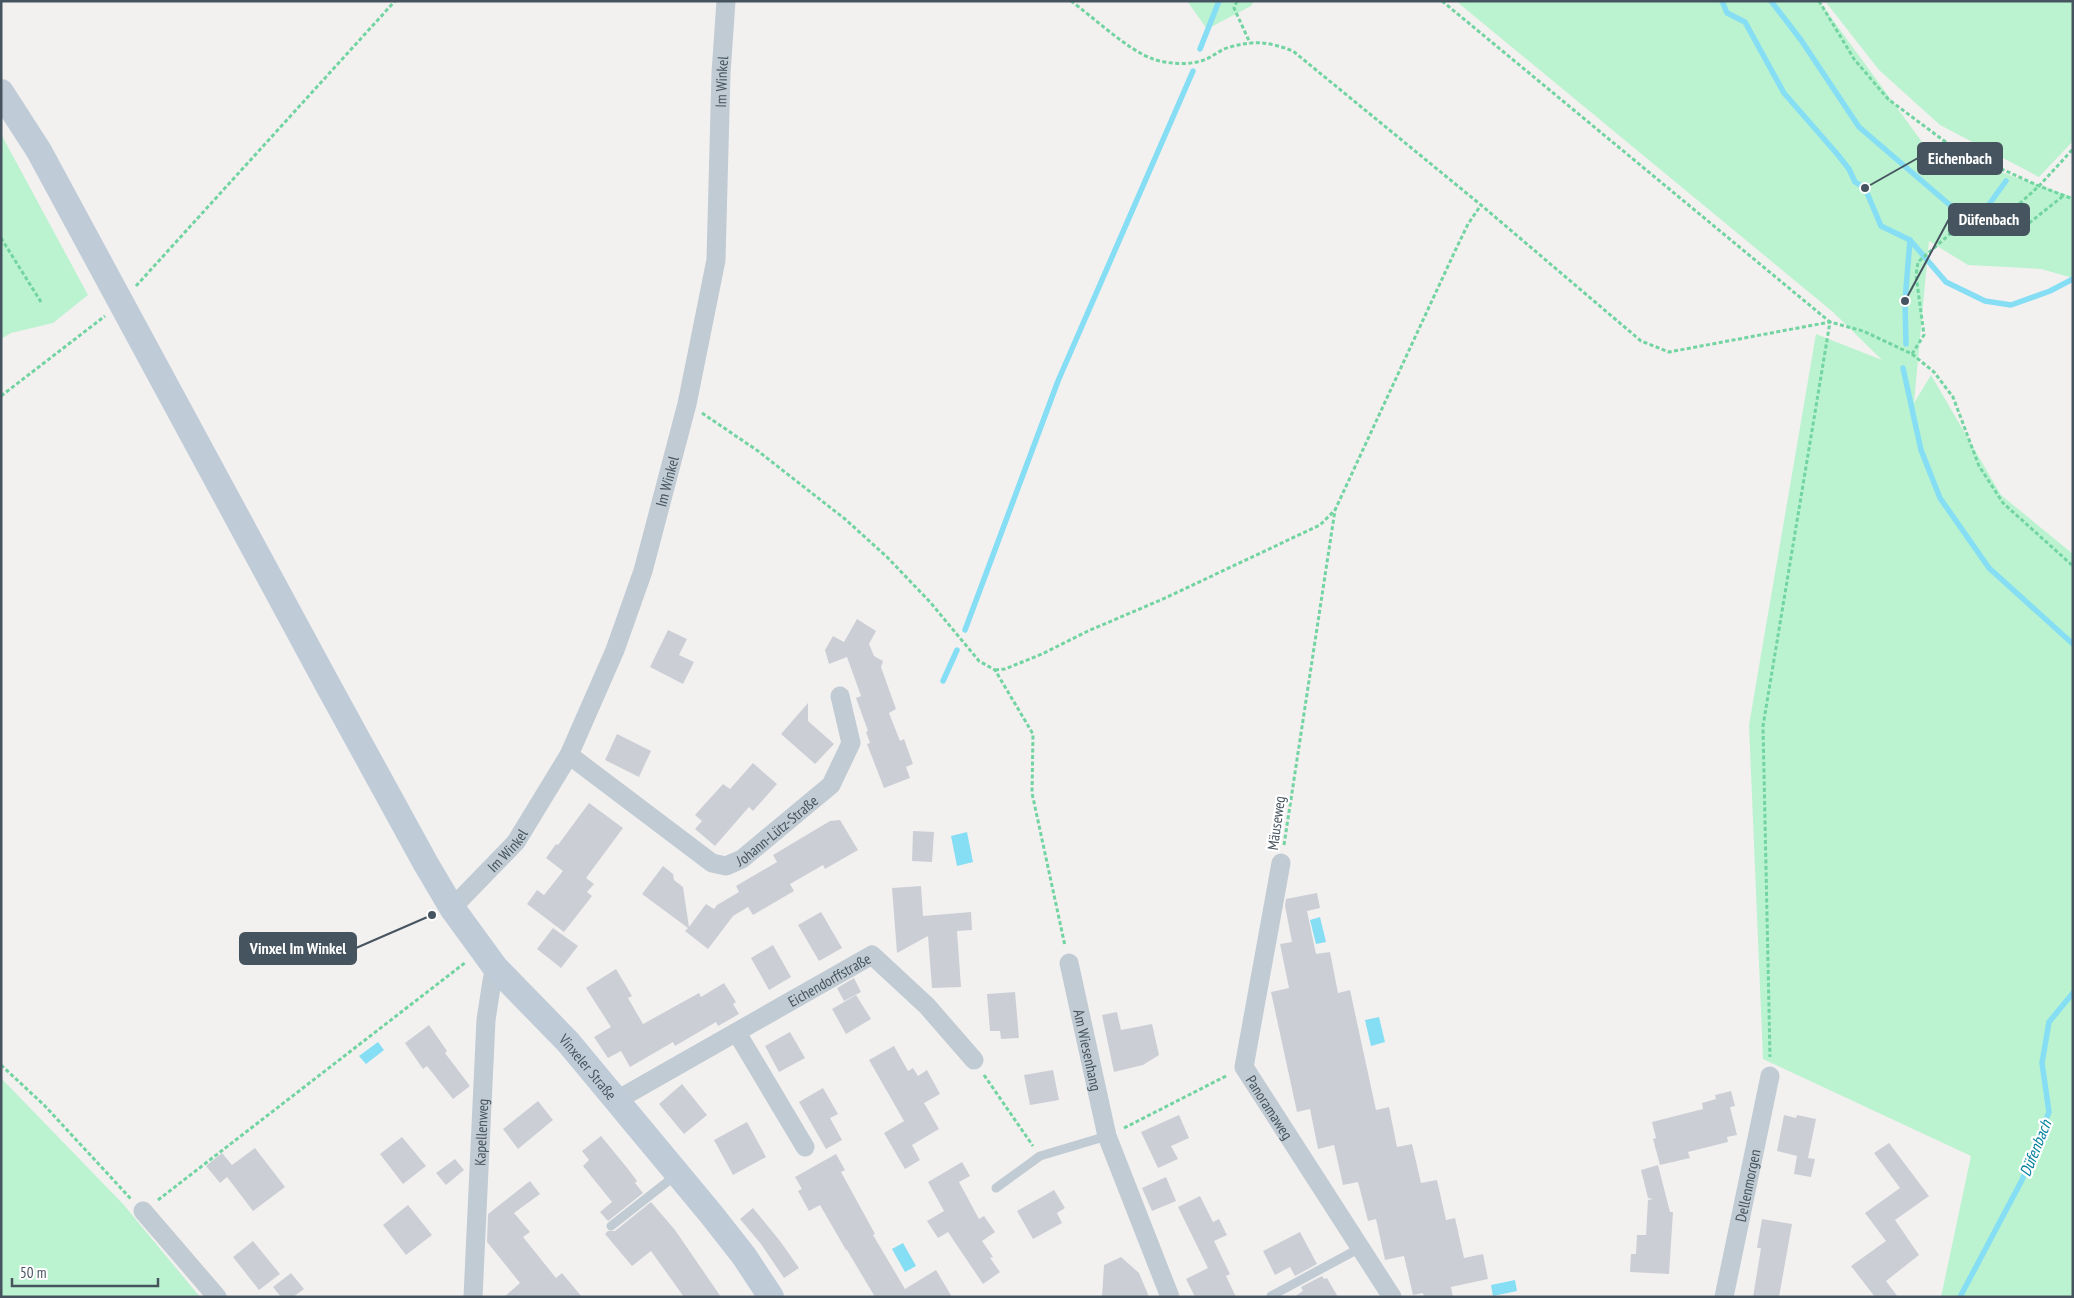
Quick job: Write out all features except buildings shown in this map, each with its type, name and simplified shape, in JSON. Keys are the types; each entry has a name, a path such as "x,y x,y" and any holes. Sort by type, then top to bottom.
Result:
{"main road":[{"name":"Vinxeler Straße","path":"1,92 39,150 120,302 452,908 495,967 568,1042 678,1173 744,1256 771,1297"}],"street":[{"name":"Im Winkel","path":"452,908 516,842 569,755 615,650 643,570 687,404 716,260 721,73 726,1"},
{"name":"Johann-Lütz-Straße","path":"569,755 712,863 726,866 742,859 831,785 851,743 840,696"},
{"name":"Panoramaweg","path":"1282,863 1244,1067 1392,1297"},
{"name":"Eichendorffstraße","path":"618,1100 872,955 927,1006 974,1060"},
{"name":"Am Wiesenhang","path":"1069,963 1107,1136 1170,1297"},
{"name":"Kapellenweg","path":"473,1297 486,1020 495,967"},
{"path":"737,1033 805,1147"},
{"name":"Dellenmorgen","path":"1724,1297 1770,1076"},
{"path":"143,1211 218,1297"}],"lane":[{"path":"996,1188 1040,1156 1107,1136"},
{"path":"611,1226 678,1173"},
{"path":"1271,1296 1360,1248"}],"path":[{"path":"1,396 106,315 120,302 394,1"},
{"path":"1071,1 1131,47 1155,60 1170,63 1204,60 1227,47 1250,43 1272,43 1293,51 1481,205 1642,341 1669,352 1830,322"},
{"path":"1237,1 1234,8 1250,43"},
{"path":"1442,1 1830,322 1863,331 1912,354 1934,372 1953,397 1980,466 2003,503 2073,566"},
{"path":"1819,1 1854,59 1888,99 1950,146 2038,186 2073,199"},
{"path":"1912,354 1924,335 1916,275 1918,262 1950,234 2018,205 2073,149"},
{"path":"1950,234 2023,228 2063,195"},
{"path":"995,670 1005,669 1042,654 1088,630 1163,599 1320,525 1335,510 1455,251 1468,224 1481,205"},
{"path":"1,238 41,302"},
{"path":"1770,1076 1763,726 1830,322"},
{"path":"687,404 734,433 845,519 888,557 930,602 979,661 995,670 1033,734 1032,793 1069,963"},
{"name":"Mäuseweg","path":"1282,863 1335,510"},
{"path":"1,1065 44,1105 143,1211 470,959"},
{"path":"974,1060 1040,1156"},
{"path":"1107,1136 1244,1067"}],"green space":[{"path":"1187,1 1254,1 1251,6 1207,29"},
{"path":"1456,1 1819,1 1925,146 2073,197 2073,278 2041,269 1968,265 1929,241 1914,403 1931,375 2001,495 2073,554 2073,1297 1941,1297 1971,1156 1763,1059 1749,725 1816,334 1882,360 1833,312"},
{"path":"1825,1 2073,1 2073,141 2039,177 1940,125 1879,70"},
{"path":"1,134 88,295 53,323 11,333 1,339"},
{"path":"1,1078 123,1204 200,1297 1,1297"}],"water":[{"path":"967,832 973,862 957,866 951,836"},
{"path":"1320,917 1326,942 1316,944 1310,920"},
{"path":"1379,1017 1385,1042 1371,1046 1365,1020"},
{"path":"378,1042 384,1050 366,1064 359,1056"},
{"path":"903,1243 916,1266 905,1272 892,1249"},
{"path":"1515,1280 1517,1291 1493,1296 1491,1285"}],"waterway":[{"path":"1200,49 1219,1"},
{"path":"1722,1 1727,13 1745,22 1784,93 1838,155 1849,169 1855,182 1865,188 1881,226 1910,240 1946,282 1985,301 2011,305 2050,291 2073,279"},
{"path":"1771,1 1801,40 1859,127 1951,206 1982,214 2006,181"},
{"path":"965,630 1058,381 1193,71"},
{"name":"Düfenbach","path":"1906,344 1905,301 1910,240"},
{"name":"Düfenbach","path":"1903,368 1921,450 1940,498 1989,568 2073,644"},
{"path":"943,681 957,650"},
{"name":"Düfenbach","path":"1960,1297 2022,1180 2049,1112 2042,1063 2049,1022 2073,993"}],"place":[{"name":"Eichenbach","path":"1865,188"},
{"name":"Düfenbach","path":"1905,301"},
{"name":"Vinxel Im Winkel","path":"432,915"}]}
